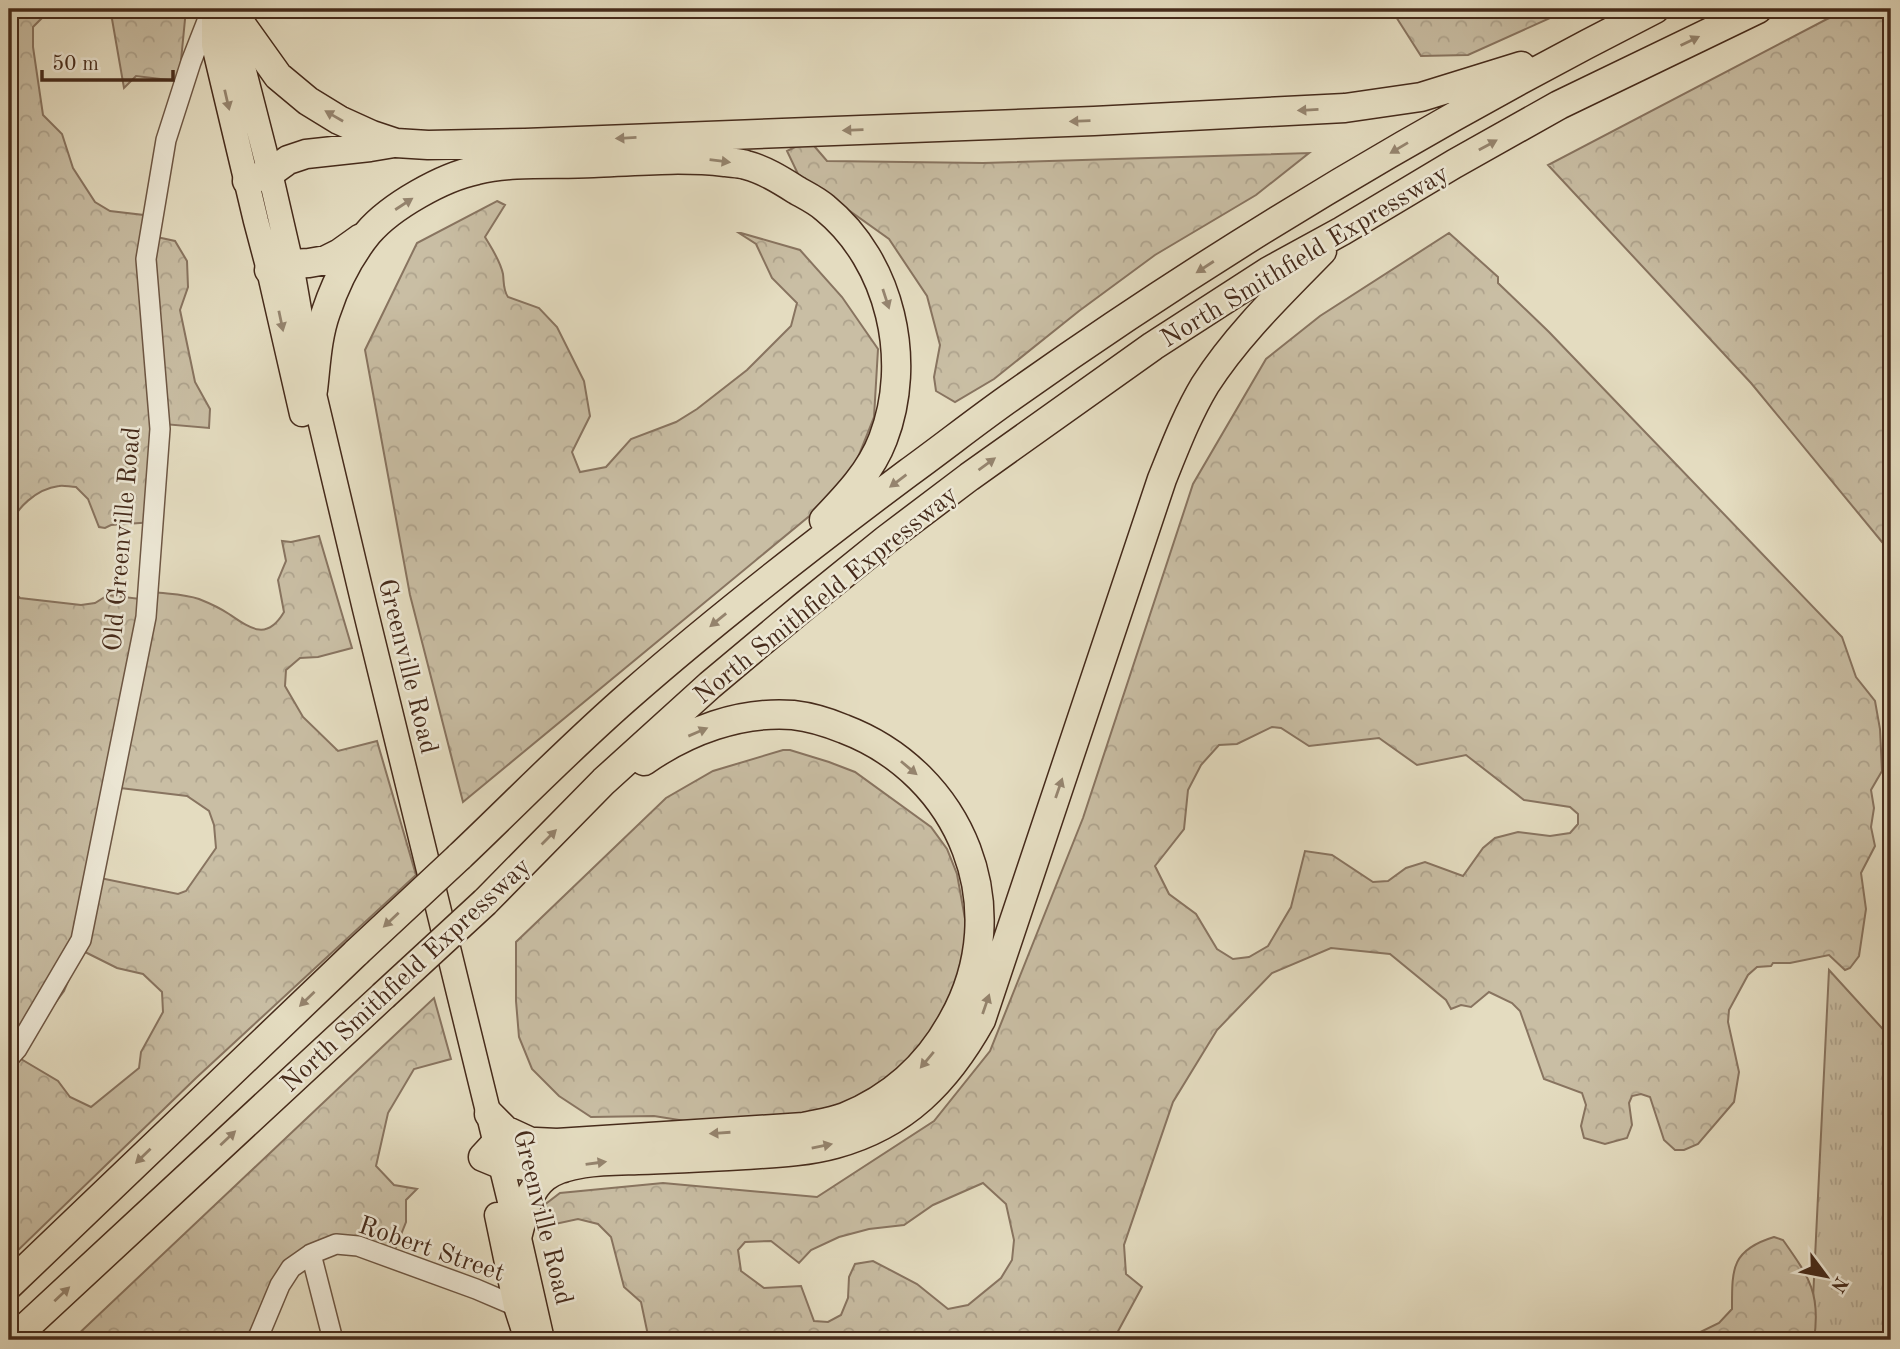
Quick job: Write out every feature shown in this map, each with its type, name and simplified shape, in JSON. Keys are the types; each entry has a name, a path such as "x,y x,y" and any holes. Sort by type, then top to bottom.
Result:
{"highway":[{"path":"216,9 243,27 278,76 339,120 372,135 396,142 428,145 1107,120 1345,108 1420,97 1587,43"},
{"name":"North Smithfield Expressway","path":"9,1285 627,697 809,547 1014,394 1233,248 1374,163 1587,43 1655,9"},
{"name":"North Smithfield Expressway","path":"12,1340 485,902 604,781 731,668 877,547 969,477 1153,346 1269,271 1559,106 1758,9"},
{"path":"258,177 288,160 306,154 370,148 396,142"},
{"path":"280,267 326,260 340,254 395,210 432,186 454,176 492,167 708,160 747,165 772,174 824,207 859,244 883,291 895,331 895,392 883,439 855,486 759,587"},
{"path":"518,1234 526,1205 537,1188 544,1178 563,1168 605,1161 796,1151 834,1144 869,1133 903,1113 950,1069 981,1020 1162,479 1186,420 1204,386 1234,343 1342,231"},
{"path":"313,390 326,312 344,271 369,232"},
{"path":"493,1154 531,1142 571,1142 804,1127 842,1118 873,1104 919,1069 944,1036 965,1000 971,981 979,937 978,887 960,836 942,803 926,783 883,747 863,736 823,721 793,715 730,720 705,729 653,755 579,807"},
{"path":"489,1114 505,1129 531,1142"},
{"path":"493,1154 563,1168"}],"main road":[{"name":"Greenville Road","path":"216,9 236,40 258,177 313,390 489,1114 516,1306 527,1340"},
{"name":"Greenville Road","path":"280,267 290,367 493,1154 518,1234 542,1340"}],"street":[{"name":"Old Greenville Road","path":"11,1050 81,940 146,617 160,429 146,259 166,140 191,62 216,9"},
{"name":"Robert Street","path":"257,1340 280,1285 291,1268 312,1254 336,1244 358,1246 516,1306"},
{"path":"312,1254 334,1340"}],"green space":[{"path":"9,9 63,9 46,14 33,27 33,47 43,115 62,134 73,168 95,202 110,211 152,216 152,236 175,241 187,261 188,287 180,310 195,382 210,409 209,428 164,424 154,522 99,527 88,499 76,487 61,486 35,495 17,513 9,528"},
{"path":"102,9 186,9 177,81 136,76 124,88 112,19"},
{"path":"1391,9 1570,9 1468,55 1421,56"},
{"path":"1853,9 1891,9 1891,551 1751,383 1548,165 1827,19"},
{"path":"809,140 827,161 983,163 1309,153 1256,195 1155,255 994,379 955,402 936,391 934,377 940,345 927,296 889,239 798,174 787,151"},
{"path":"497,201 505,205 485,237 500,264 506,294 539,308 557,327 584,381 590,416 572,452 580,472 606,467 631,439 676,422 697,409 747,370 791,326 797,303 772,278 756,244 739,233 800,250 842,297 878,349 874,417 847,485 463,802 410,595 365,350 417,243"},
{"path":"1449,233 1498,277 1498,283 1549,332 1842,637 1856,677 1875,701 1880,729 1882,771 1871,790 1874,808 1871,827 1875,846 1861,873 1866,909 1859,956 1850,968 1845,970 1829,955 1790,963 1773,963 1771,966 1757,967 1748,975 1729,1010 1728,1022 1739,1072 1734,1102 1698,1144 1684,1150 1675,1150 1664,1140 1650,1097 1641,1094 1632,1096 1629,1103 1632,1125 1627,1138 1605,1144 1584,1138 1581,1126 1586,1105 1582,1093 1544,1079 1520,1011 1512,1003 1489,992 1471,1007 1461,1005 1451,1009 1446,1000 1390,954 1331,948 1272,973 1217,1030 1173,1102 1124,1245 1126,1274 1142,1287 1116,1335 1108,1340 649,1340 641,1302 624,1287 611,1237 598,1224 578,1219 523,1231 518,1225 560,1193 663,1183 817,1197 934,1121 990,1051 1083,818 1193,484 1266,359 1320,316","holes":["1272,727 1281,728 1309,746 1379,738 1417,765 1466,755 1524,800 1570,807 1578,814 1578,824 1570,833 1550,836 1518,832 1495,838 1483,848 1463,876 1425,862 1406,868 1388,881 1373,882 1332,855 1305,851 1291,907 1268,946 1249,957 1233,959 1217,949 1196,914 1169,894 1155,866 1184,829 1188,790 1201,765 1219,745 1237,744","983,1183 1006,1204 1014,1240 1012,1260 1001,1278 968,1305 948,1309 917,1284 873,1261 855,1264 849,1277 848,1298 841,1315 828,1322 814,1321 801,1286 764,1288 741,1271 738,1250 745,1242 771,1241 799,1263 811,1250 839,1237 869,1229 904,1225 933,1205"]},
{"path":"319,536 352,648 318,657 300,658 286,670 285,686 303,717 338,751 377,741 416,875 196,1078 9,1259 9,948 17,929 9,920 9,587 20,598 81,605 95,603 108,595 148,600 154,592 182,595 211,604 252,628 265,629 278,621 284,612 278,580 286,561 282,541 291,542","holes":["120,788 187,796 209,811 214,825 216,848 186,891 178,894 100,878","81,950 117,968 143,974 162,992 163,1012 141,1052 139,1068 91,1107 70,1097 58,1081 16,1056 64,991"]},
{"path":"783,750 855,772 931,827 947,849 957,874 967,930 965,996 931,1052 852,1108 729,1128 654,1116 591,1117 559,1096 532,1069 519,1037 516,942 666,798 713,771"},
{"path":"1829,970 1891,1038 1891,1340 1811,1340"},
{"path":"434,998 451,1059 414,1069 388,1113 376,1166 394,1185 417,1189 406,1200 406,1222 392,1257 341,1245 301,1263 260,1340 72,1340"},
{"path":"1774,1237 1783,1240 1811,1286 1816,1310 1814,1340 1684,1340 1719,1323 1732,1309 1737,1263 1749,1248"}]}
